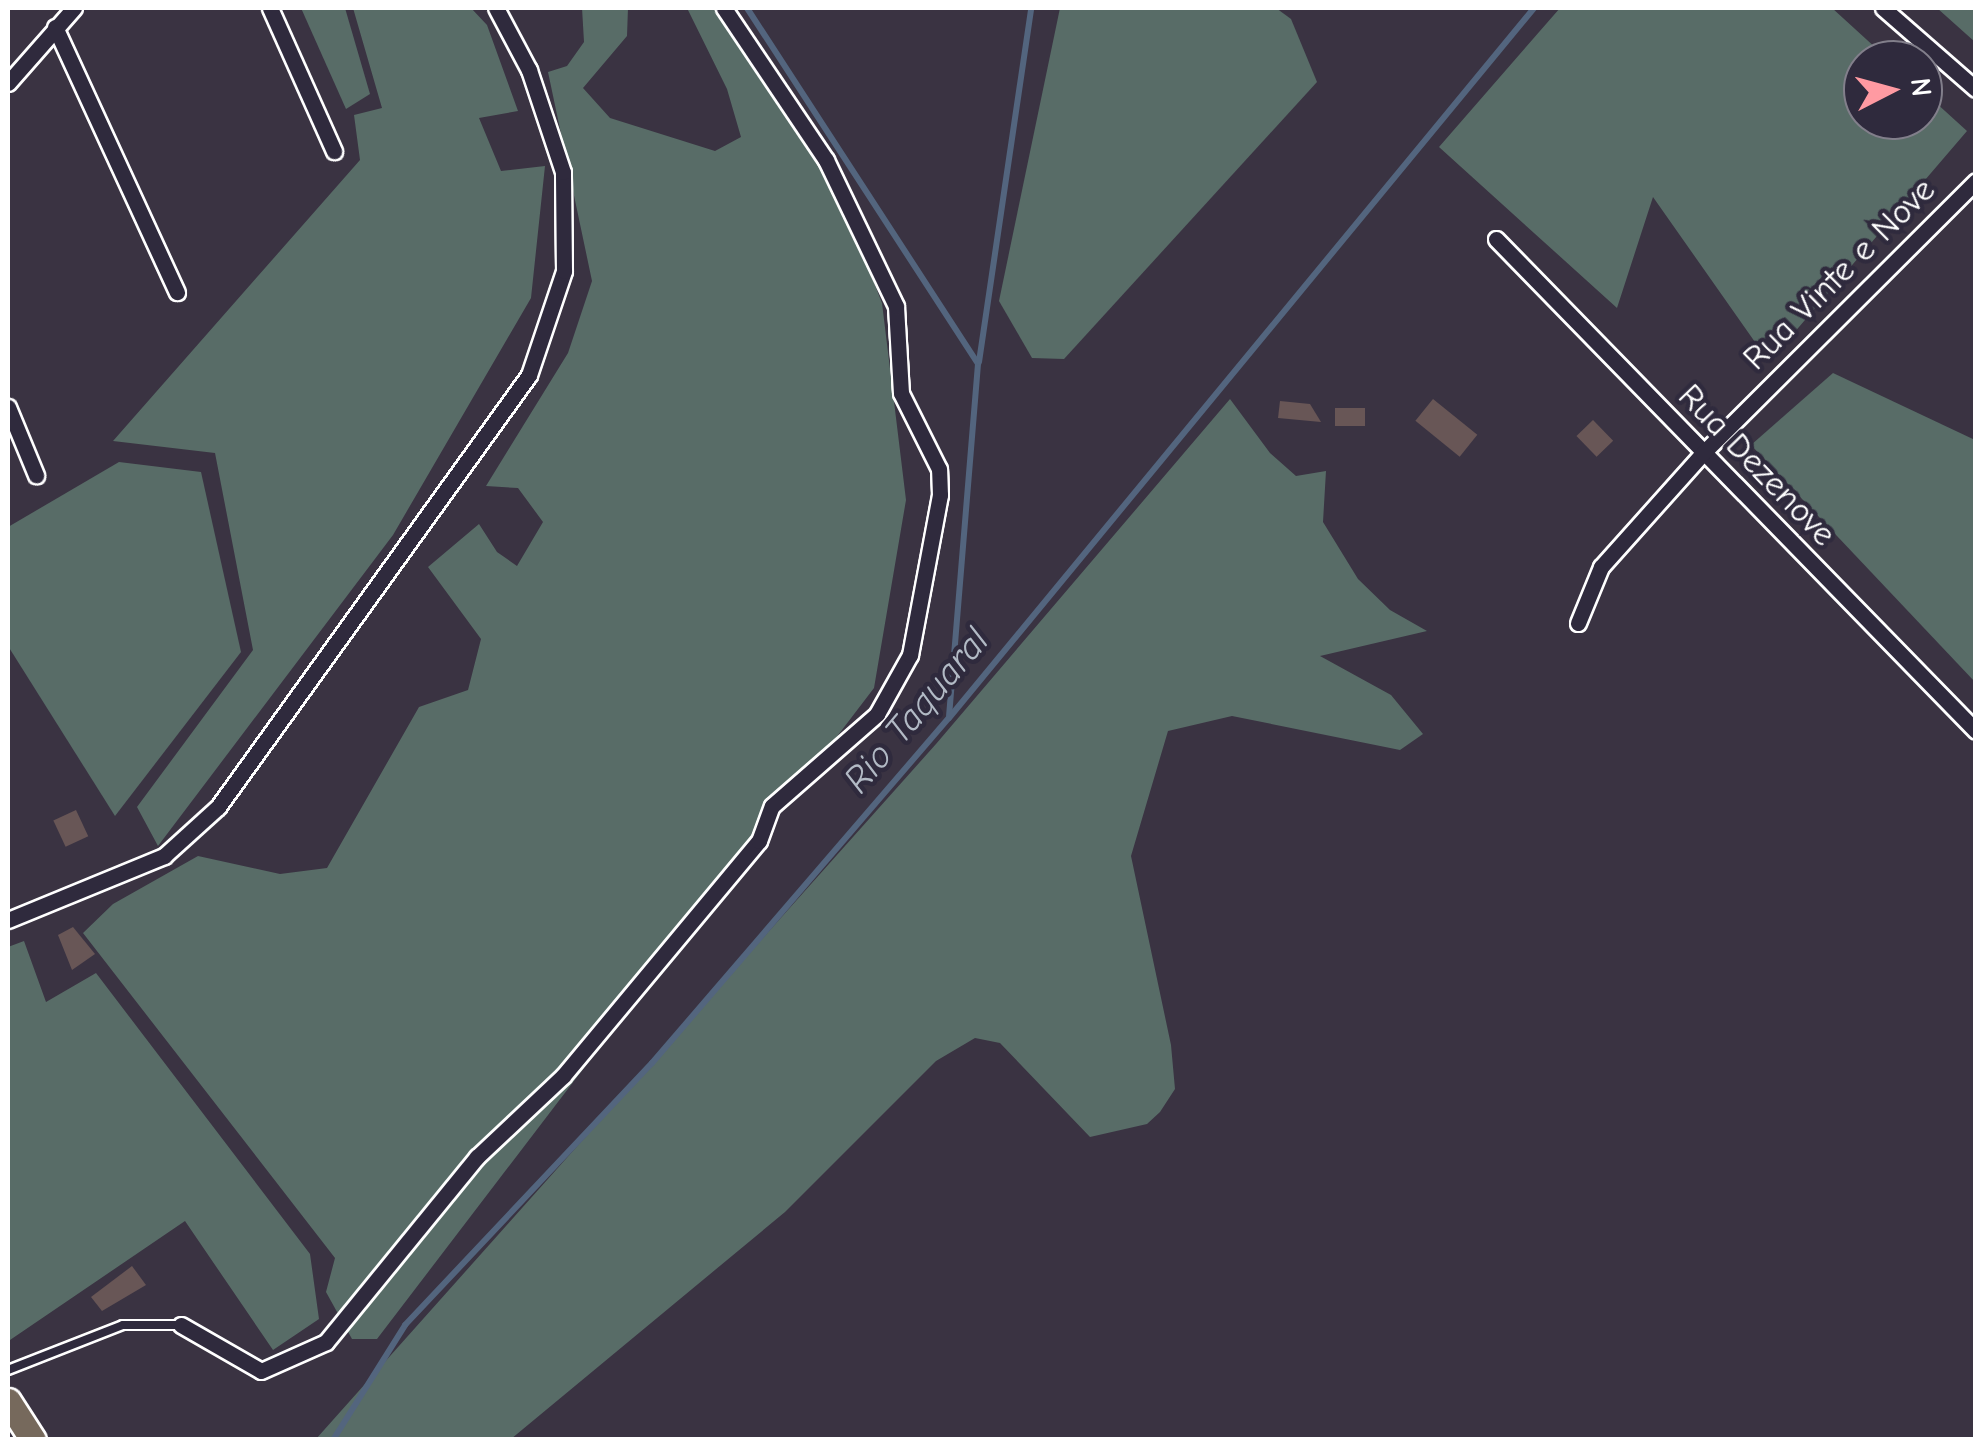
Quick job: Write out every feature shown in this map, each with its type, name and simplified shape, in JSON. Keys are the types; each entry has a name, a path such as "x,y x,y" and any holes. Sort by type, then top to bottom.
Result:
{"main road":[{"path":"8,1401 33,1440"}],"street":[{"path":"8,83 74,8"},
{"path":"270,8 334,151"},
{"path":"8,920 164,856 218,807 529,375 564,270 564,192 547,117 496,8"},
{"path":"182,1325 261,1371 326,1342 452,1186 562,1076 759,841 772,806 878,714 910,656 940,496 939,468 900,392 896,306 826,160 724,8"},
{"path":"1883,8 1976,89"},
{"path":"55,28 177,292"},
{"name":"Rua Vinte e Nove","path":"1578,623 1601,566 1703,452 1976,181"},
{"name":"Rua Dezenove","path":"1496,239 1976,731"},
{"path":"8,407 36,475"}],"lane":[{"path":"8,1370 123,1324 182,1325"}],"green space":[{"path":"301,8 345,8 370,94 346,109"},
{"path":"353,8 471,8 487,25 518,111 479,118 501,171 545,166 531,298 393,535 158,846 137,807 253,650 215,453 113,441 360,160 354,115 382,108"},
{"path":"582,8 628,8 627,36 583,88 610,118 715,151 741,137 727,89 687,8 723,8 826,160 882,303 906,500 874,688 377,1339 352,1339 326,1292 335,1258 83,933 113,904 198,856 280,874 327,868 419,707 468,690 481,639 428,567 479,524 497,552 517,566 543,522 518,488 486,486 568,353 592,281 548,72 567,66 584,42"},
{"path":"1060,8 1276,8 1291,19 1317,82 1064,359 1032,358 999,301"},
{"path":"1560,8 1832,8 1867,40 1843,40 1843,140 1943,140 1943,109 1967,131 1769,362 1653,197 1617,308 1439,147"},
{"path":"1937,8 1975,8 1975,42"},
{"path":"1833,373 1975,440 1975,682 1751,445"},
{"path":"1230,399 1270,453 1296,476 1326,471 1323,522 1358,579 1390,610 1427,631 1320,656 1391,695 1423,734 1400,750 1232,716 1168,731 1131,856 1171,1045 1175,1089 1160,1112 1147,1124 1090,1137 1000,1043 975,1038 936,1061 785,1212 511,1439 316,1439 936,744"},
{"path":"119,462 201,472 241,652 115,816 8,646 8,527"},
{"path":"24,941 46,1002 96,973 310,1254 319,1319 273,1350 185,1221 10,1340 8,947"}],"building":[{"path":"1433,399 1477,435 1460,457 1415,421"},
{"path":"1280,401 1310,404 1321,422 1278,418"},
{"path":"1335,408 1365,408 1365,426 1335,426"},
{"path":"1593,420 1613,441 1597,457 1576,436"},
{"path":"76,810 88,836 66,847 53,821"},
{"path":"73,927 95,954 72,970 58,935"},
{"path":"132,1266 146,1285 102,1311 91,1297"}],"waterway":[{"path":"747,8 978,364 949,716"},
{"path":"979,362 1031,8"},
{"name":"Rio Taquaral","path":"333,1440 405,1325 652,1063 949,718 1534,8"}]}
